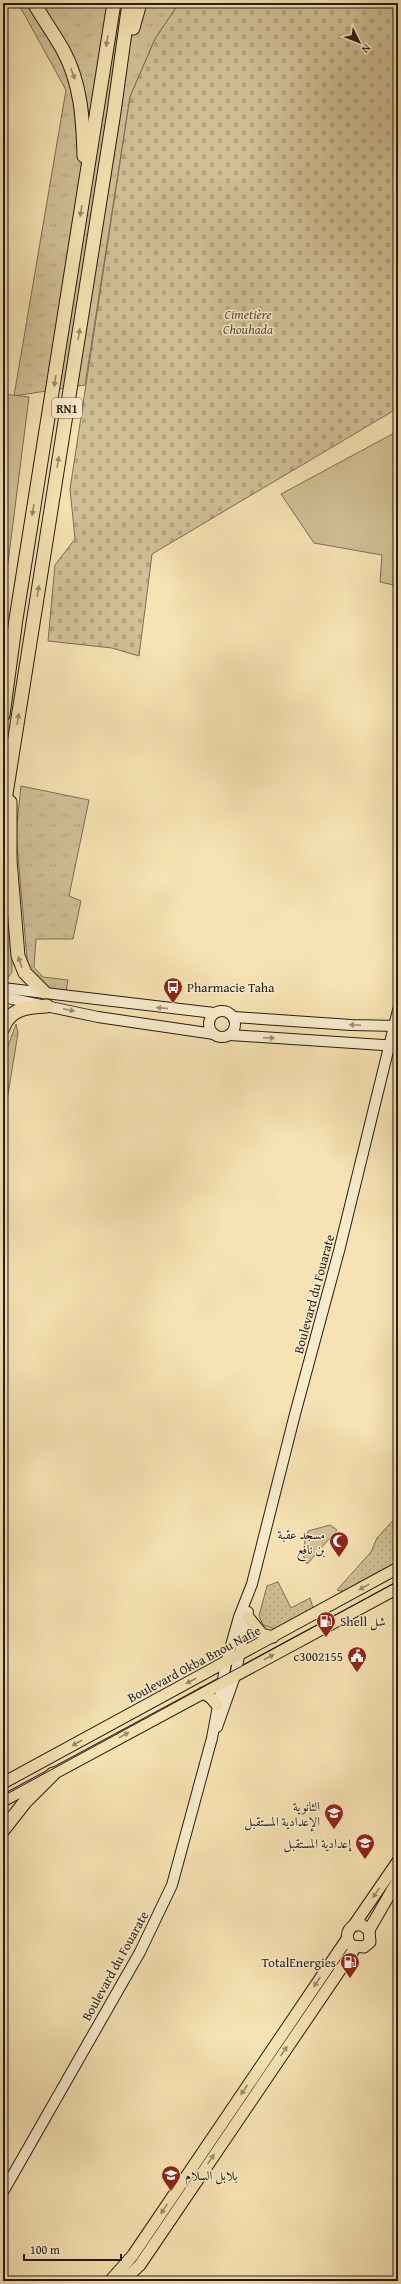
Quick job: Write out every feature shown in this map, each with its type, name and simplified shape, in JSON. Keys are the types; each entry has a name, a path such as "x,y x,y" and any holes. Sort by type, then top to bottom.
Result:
{"highway":[{"path":"34,3 63,51"},
{"path":"39,3 63,51 78,89 82,110 85,189"},
{"name":"RN1","path":"3,715 16,619 114,3"},
{"name":"RN1","path":"3,813 114,112 129,3"},
{"path":"114,112 120,95 136,14 140,3"},
{"path":"3,640 16,619"},
{"path":"12,758 10,847 18,956 25,973 44,992"},
{"path":"3,1028 9,1016 17,1010 28,1007 47,1006"},
{"path":"3,1830 25,1802 53,1774"}],"main road":[{"name":"Boulevard Okba Bnou Nafie","path":"3,1783 239,1656 398,1568"},
{"path":"3,1801 398,1588"},
{"path":"248,1617 262,1634 273,1637"},
{"path":"203,1693 210,1697 217,1705"},
{"path":"110,2281 133,2256 347,1939 348,1931 354,1925 398,1861"},
{"path":"123,2281 140,2265 355,1948 364,1947 370,1942 369,1930 398,1880"},
{"path":"354,1925 362,1925 369,1930"},
{"path":"347,1939 355,1948"}],"street":[{"path":"3,988 214,1013 226,1011 234,1017 396,1026"},
{"path":"3,997 98,1017 214,1034 222,1037 230,1034 394,1046"},
{"name":"Boulevard du Fouarate","path":"212,1738 223,1715 235,1676 248,1617 252,1584 295,1414 394,1046 398,1010"},
{"path":"214,1013 209,1022 211,1031 214,1034"},
{"path":"230,1034 235,1026 234,1017"},
{"name":"Boulevard du Fouarate","path":"3,2192 140,1952 162,1907 179,1861 212,1738 226,1663 239,1617 252,1584"}],"green space":[{"path":"18,3 179,3 155,39 130,97 85,385 14,396 66,90"},
{"name":"Cimetière Chouhada","path":"179,3 398,3 398,408 152,554 139,656 112,648 48,641 55,565 75,539 70,489 130,97 155,39"},
{"path":"3,394 29,397 3,602"},
{"path":"398,431 398,586 380,582 382,555 314,543 281,494"},
{"path":"21,786 89,800 69,896 81,901 73,939 36,939 34,967 43,977 68,980 66,992 54,990 44,985 28,969 16,833"},
{"path":"4,841 11,929 12,972 4,983"},
{"path":"16,1024 18,1033 3,1125 3,1060"},
{"path":"398,1515 398,1562 344,1592 337,1590 371,1552 377,1538"},
{"path":"330,1525 337,1530 307,1564 303,1552 308,1531"},
{"path":"278,1582 291,1608 310,1598 314,1611 278,1630 263,1625 259,1616 267,1586"}],"tram line":[{"path":"3,1796 398,1581"}],"place":[{"name":"Pharmacie Taha","path":"173,1004"},
{"name":"مسجد عقبة بن نافع","path":"339,1558"},
{"name":"Shell شل","path":"326,1638"},
{"name":"c3002155","path":"357,1673"},
{"name":"الثانوية الإعدادية المستقبل","path":"334,1830"},
{"name":"إعدادية المستقبل","path":"365,1860"},
{"name":"TotalEnergies","path":"350,1979"},
{"name":"بلابل السلام","path":"171,2192"}]}
